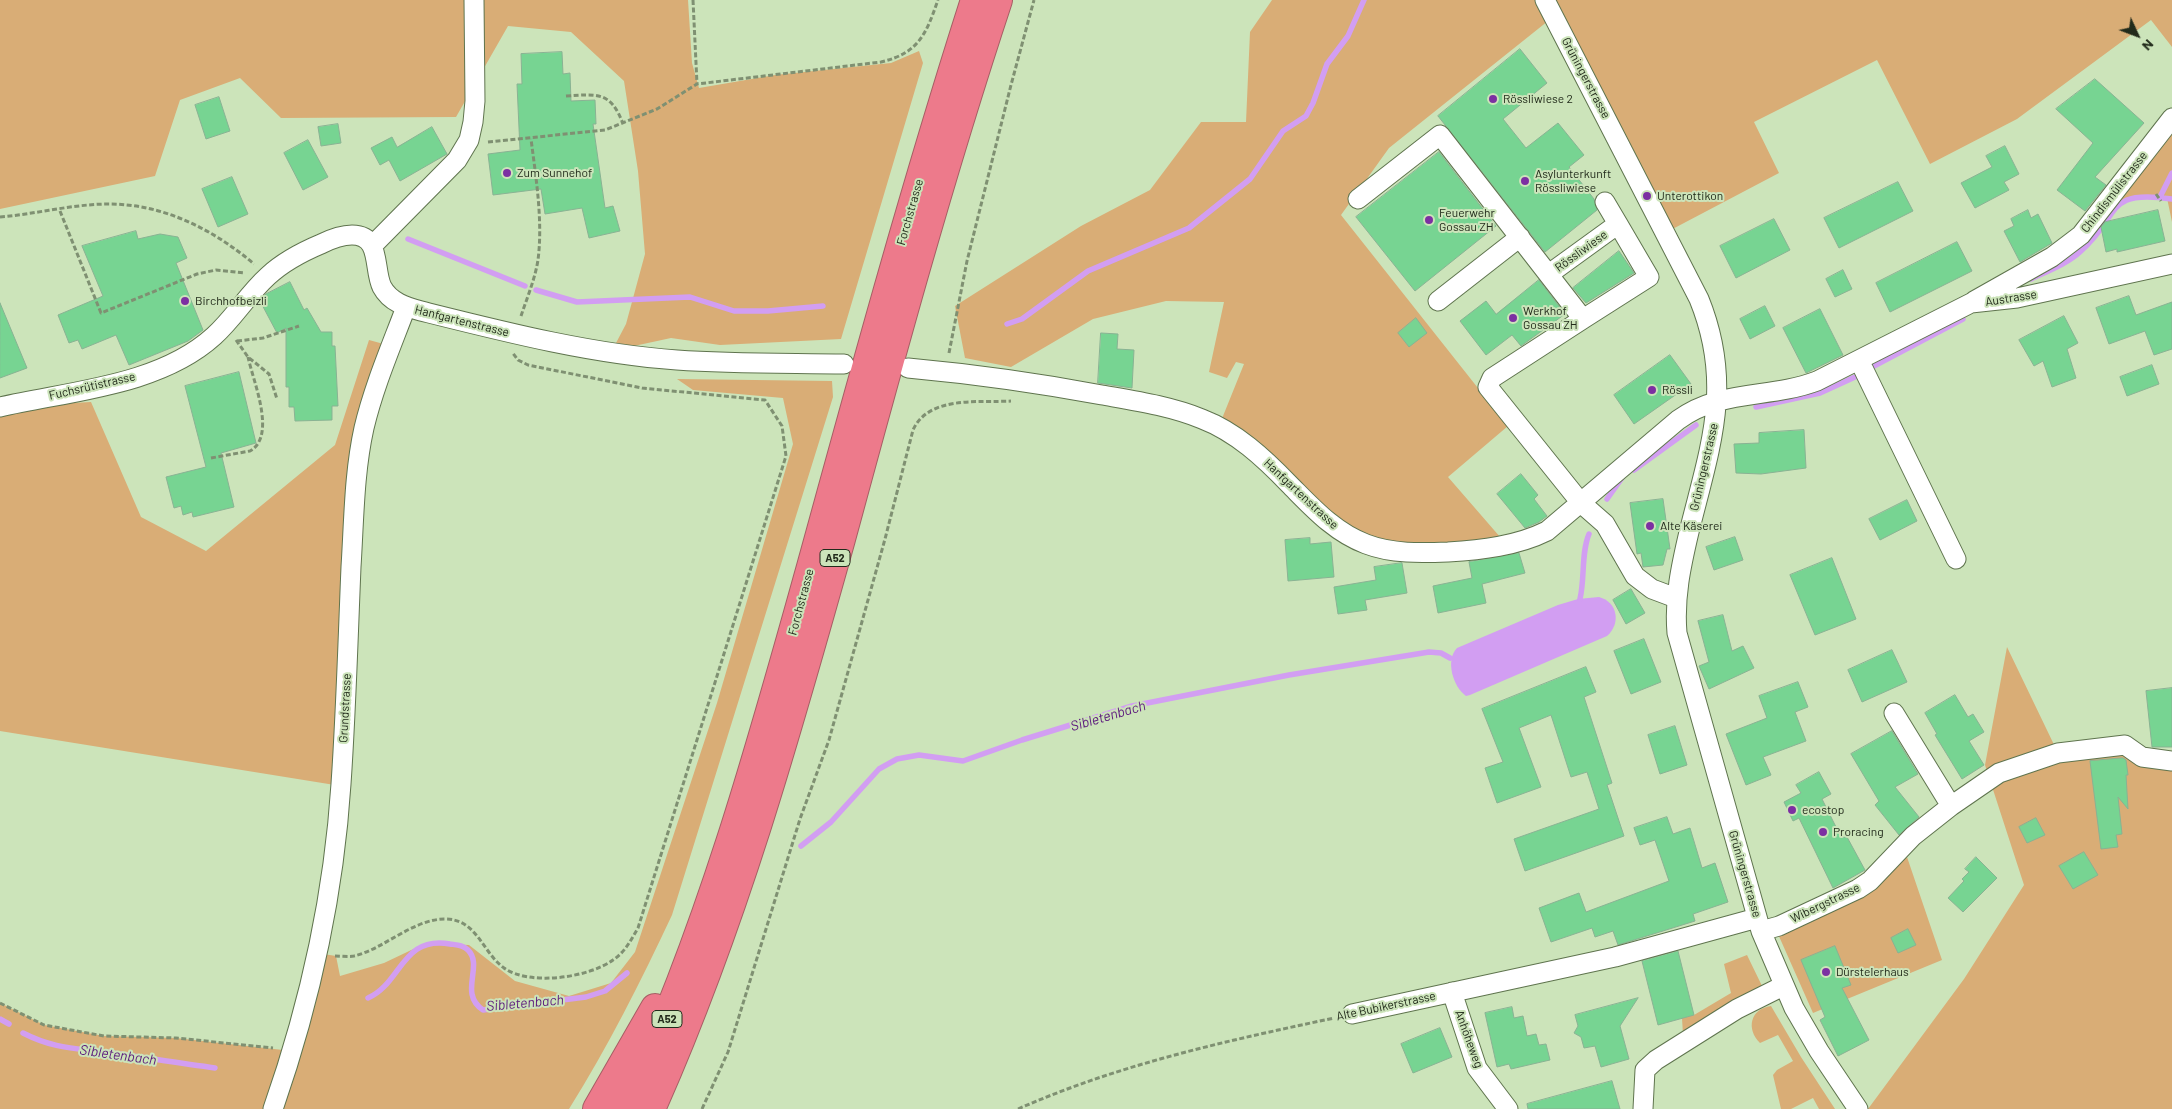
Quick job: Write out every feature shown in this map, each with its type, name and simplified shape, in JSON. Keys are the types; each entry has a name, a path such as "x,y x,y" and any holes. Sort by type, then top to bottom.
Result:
{"highway":[{"name":"Forchstrasse","path":"627,1109 673,1003 702,926 757,757 915,196 975,0"},
{"name":"Forchstrasse","path":"651,1109 712,960 762,814 805,668 911,287 998,0"},
{"path":"597,1109 702,926"}],"street":[{"path":"373,245 457,160 469,140 475,101 474,0"},
{"name":"Grüningerstrasse","path":"1545,0 1699,299 1716,353 1717,400 1713,435 1680,570 1676,598 1680,648 1759,924 1783,986 1806,1030 1858,1109"},
{"name":"Chindismülistrasse","path":"1971,303 2052,258 2081,235 2172,118"},
{"path":"1358,199 1440,135 1549,274"},
{"path":"1604,202 1618,224"},
{"name":"Rössliwiese","path":"1581,503 1488,384 1495,376 1650,277 1618,224 1549,274 1583,319"},
{"name":"Fuchsrütistrasse","path":"0,407 112,384 139,376 192,352 213,337 268,276 296,256 337,237 358,235 373,245"},
{"path":"1438,301 1520,237"},
{"name":"Hanfgartenstrasse","path":"373,245 384,289 406,307 512,333 611,352 678,360 844,364"},
{"name":"Austrasse","path":"1717,400 1796,388 1817,381 1971,303 2017,298 2172,264"},
{"name":"Grundstrasse","path":"273,1109 292,1051 317,953 336,834 341,786 354,522 360,453 378,381 406,307"},
{"path":"1859,360 1956,559"},
{"name":"Hanfgartenstrasse","path":"908,368 946,371 1040,384 1165,407 1219,426 1252,449 1332,526 1366,544 1387,550 1433,553 1507,545 1547,531 1678,420 1700,405 1717,400"},
{"path":"1581,503 1605,524 1630,569 1640,581 1652,589 1676,598"},
{"path":"1894,713 1951,806"},
{"name":"Wibergstrasse","path":"1759,924 1778,926 1864,885 1914,836 1951,806 1999,773 2058,753 2125,745 2142,757 2172,761"},
{"name":"Alte Bubikerstrasse","path":"1352,1014 1622,956 1759,924"},
{"path":"1643,1109 1645,1070 1656,1060 1737,1009 1783,986"},
{"name":"Anhöheweg","path":"1452,992 1477,1068 1508,1109"}],"path":[{"path":"693,0 697,84"},
{"path":"469,140 497,143 594,133 623,124 657,109 697,84 881,62 897,57 912,48 923,37 938,0"},
{"path":"946,371 967,261 1034,0"},
{"path":"566,96 602,96 614,105 623,124"},
{"path":"336,956 354,956 421,924 446,919 459,921 472,928 493,958 505,969 526,977 550,979 593,970 612,961 628,947 638,928 786,456 782,426 765,400 642,388 528,364 518,360 512,353 512,333 536,271 539,251 537,190 531,140"},
{"path":"2156,194 2161,201"},
{"path":"0,217 109,204 156,210 189,222 221,239 268,276"},
{"path":"60,210 101,313 207,271 225,270 268,276"},
{"path":"228,322 237,341 248,357 269,374 277,399"},
{"path":"237,341 263,338 299,326"},
{"path":"211,458 250,451 258,445 262,436 262,416 248,357"},
{"path":"702,1109 728,1052 800,818 829,740 916,423 923,415 937,407 1022,399 1031,395 1040,384"},
{"path":"0,1003 44,1025 104,1036 176,1038 292,1051"},
{"name":"Alte Bubikerstrasse","path":"1018,1109 1096,1078 1150,1060 1352,1014"}],"shaded area":[{"path":"0,0 688,0 692,63 699,88 775,75 891,63 919,51 923,63 841,339 720,345 671,338 634,346 616,343 626,324 645,254 638,171 624,81 571,32 508,26 456,117 281,118 240,78 180,100 155,176 0,209"},
{"path":"1272,0 2172,0 2172,47 2151,20 2017,119 1930,164 1877,60 1754,122 1779,173 1665,233 1553,17 1389,148 1341,215 1508,426 1448,477 1507,545 1366,544 1219,426 1244,364 1236,362 1227,378 1209,372 1224,302 1166,301 1093,319 1011,367 965,358 955,306 1081,226 1150,190 1201,122 1246,122 1250,32"},
{"path":"2172,118 2172,222 2167,198 2136,197 2119,204 2111,198"},
{"path":"369,340 391,346 371,403 341,786 0,731 0,407 91,402 141,517 206,551 335,445"},
{"path":"677,379 832,381 833,397 672,915 624,1014 569,1109 0,1109 0,1003 44,1025 104,1036 176,1038 292,1051 317,953 336,956 340,976 384,963 426,943 469,945 515,981 569,996 611,983 635,952 717,703 793,444 783,398 693,390"},
{"path":"1599,597 1614,608 1616,620 1607,636 1470,695 1466,696 1457,686 1451,666 1453,653 1457,648 1558,605 1578,599"},
{"path":"2007,647 2058,753 2125,745 2172,761 2172,1109 1868,1109 1964,979 2024,885 1985,765"},
{"path":"1907,857 1942,960 1813,1013 1778,934 1880,884"},
{"path":"1747,955 1763,988 1683,1035 1682,1018 1694,1015 1731,993 1724,964"},
{"path":"1771,1006 1835,1109 1819,1109 1813,1098 1791,1109 1781,1109 1773,1075 1777,1070 1793,1061 1778,1035 1760,1043 1753,1032 1752,1026 1752,1020 1758,1011"}],"building":[{"path":"1520,49 1547,83 1503,119 1526,148 1558,123 1584,155 1569,167 1594,199 1597,210 1545,252 1438,116"},
{"path":"562,52 563,74 570,73 571,101 595,100 596,124 593,124 605,208 613,206 620,231 589,238 582,208 545,214 541,189 493,195 488,154 520,150 517,84 522,84 521,54"},
{"path":"2095,79 2144,123 2095,177 2106,185 2085,211 2057,190 2093,143 2056,109"},
{"path":"219,97 230,131 206,139 195,105"},
{"path":"338,124 341,143 321,146 318,127"},
{"path":"432,127 447,154 400,181 389,160 380,165 371,148 392,137 397,147"},
{"path":"308,140 328,177 303,190 284,153"},
{"path":"2005,146 2019,174 2004,182 2009,190 1975,208 1961,183 1992,167 1986,156"},
{"name":"Feuerwehr Gossau ZH","path":"1439,152 1496,226 1415,291 1356,217"},
{"path":"232,177 248,214 218,227 202,189"},
{"path":"1898,182 1913,211 1839,248 1824,218"},
{"path":"2028,210 2031,218 2038,214 2052,243 2020,262 2004,231 2014,226 2011,219"},
{"path":"2158,210 2165,241 2117,252 2117,249 2106,252 2101,227 2105,222"},
{"path":"1774,219 1790,250 1736,278 1720,246"},
{"path":"136,231 138,239 160,234 178,237 187,258 176,263 203,330 188,341 129,365 116,335 82,349 78,340 69,343 58,315 103,296 82,246"},
{"path":"1957,242 1972,271 1890,312 1876,283"},
{"path":"1619,251 1634,273 1586,303 1573,288"},
{"path":"1843,270 1852,289 1835,297 1826,279"},
{"name":"Werkhof Gossau ZH","path":"1539,280 1565,314 1521,346 1512,335 1486,355 1460,321 1486,301 1496,314"},
{"path":"290,282 304,310 307,308 321,332 332,332 332,346 335,346 338,406 332,406 332,420 295,421 294,407 289,407 289,387 286,387 286,328 277,333 260,301 266,294"},
{"path":"2129,296 2136,315 2172,302 2172,349 2154,355 2145,331 2109,344 2096,308"},
{"path":"0,303 27,368 0,378"},
{"path":"1765,306 1775,326 1750,339 1740,319"},
{"path":"1820,309 1843,355 1806,373 1783,328"},
{"path":"2064,316 2078,343 2067,349 2076,378 2052,387 2043,361 2034,366 2019,340"},
{"path":"1416,318 1427,333 1409,347 1398,333"},
{"path":"1101,333 1118,334 1117,349 1134,350 1132,388 1098,383"},
{"name":"Rössli","path":"1670,355 1691,384 1634,424 1614,395"},
{"path":"2152,365 2159,384 2127,396 2120,377"},
{"path":"239,372 256,443 221,453 234,507 193,517 192,512 183,515 181,506 174,508 166,477 206,467 185,386"},
{"path":"1804,430 1806,468 1761,474 1736,473 1734,444 1759,443 1759,433"},
{"path":"1521,474 1538,495 1534,499 1547,516 1525,528 1497,494"},
{"name":"Alte Käserei","path":"1663,499 1670,549 1667,549 1663,565 1643,567 1641,553 1637,554 1630,503"},
{"path":"1907,500 1917,521 1880,540 1869,519"},
{"path":"1735,537 1743,560 1714,570 1706,547"},
{"path":"1310,538 1310,544 1331,542 1334,577 1288,581 1285,540"},
{"path":"1519,553 1525,573 1482,584 1486,603 1438,613 1433,586 1472,578 1469,562"},
{"path":"1832,558 1856,619 1815,635 1790,575"},
{"path":"1402,563 1407,593 1365,600 1367,610 1338,614 1334,587 1376,580 1374,567"},
{"path":"1631,589 1645,613 1626,624 1613,600"},
{"path":"1723,615 1732,651 1743,646 1754,668 1709,689 1699,666 1709,662 1698,621"},
{"path":"1644,639 1661,682 1631,694 1614,651"},
{"path":"1892,650 1907,682 1862,702 1848,670"},
{"path":"1586,667 1596,692 1584,697 1612,783 1607,785 1624,836 1525,871 1514,839 1599,809 1587,772 1571,777 1551,715 1519,728 1541,787 1497,803 1485,768 1503,762 1482,709"},
{"path":"1798,682 1808,707 1795,712 1806,741 1763,757 1771,775 1746,785 1726,734 1767,718 1759,696"},
{"path":"2172,688 2172,747 2152,747 2146,691"},
{"path":"1955,695 1968,717 1973,714 1984,732 1969,741 1984,765 1962,779 1935,735 1937,734 1925,713"},
{"path":"1675,726 1687,765 1660,774 1648,735"},
{"path":"1892,731 1918,774 1895,787 1919,817 1899,835 1875,805 1879,801 1851,754"},
{"path":"2123,758 2126,760 2128,775 2126,775 2128,809 2118,797 2122,834 2116,835 2118,847 2101,849 2090,761"},
{"path":"1819,772 1831,794 1822,799 1841,837 1847,837 1865,870 1833,888 1799,818 1793,821 1784,802 1801,793 1796,785"},
{"path":"1667,817 1673,834 1690,828 1702,868 1715,863 1728,902 1693,914 1695,921 1618,945 1613,931 1595,937 1592,928 1551,942 1539,908 1579,893 1586,912 1669,881 1655,840 1640,845 1634,828"},
{"path":"2036,818 2045,835 2027,843 2019,827"},
{"path":"2084,852 2098,875 2073,889 2059,866"},
{"path":"1976,857 1997,878 1963,912 1948,898 1964,881 1962,879 1969,872 1965,869"},
{"path":"1908,929 1916,945 1898,953 1891,938"},
{"path":"1835,946 1851,985 1842,988 1869,1040 1838,1056 1820,1020 1825,1017 1801,960"},
{"path":"1678,951 1694,1015 1658,1025 1642,961"},
{"path":"1638,998 1620,1026 1629,1059 1601,1067 1595,1046 1584,1048 1581,1037 1574,1033 1578,1026 1575,1015"},
{"path":"1512,1007 1514,1018 1523,1016 1527,1036 1536,1034 1539,1045 1546,1044 1550,1060 1511,1069 1509,1064 1497,1067 1485,1013"},
{"path":"1440,1028 1452,1057 1413,1073 1401,1044"},
{"path":"1612,1081 1620,1109 1528,1109 1527,1104"}],"waterway":[{"path":"1007,324 1022,319 1088,271 1189,228 1250,179 1283,131 1306,116 1313,103 1327,64 1348,36 1364,0"},
{"path":"2160,197 2172,173"},
{"path":"2031,279 2076,256 2094,238 2116,208 2124,202 2134,198 2172,199"},
{"path":"408,239 525,286"},
{"path":"536,290 577,302 690,297 734,311 768,311 823,306"},
{"path":"1874,366 1963,319"},
{"path":"1756,407 1820,393 1855,377"},
{"path":"1634,470 1696,425"},
{"path":"1607,499 1622,478"},
{"path":"1580,599 1585,549 1589,534"},
{"name":"Sibletenbach","path":"801,846 831,822 879,769 897,759 919,755 963,761 1022,740 1132,706 1289,675 1429,652 1441,653 1450,658"},
{"name":"Sibletenbach","path":"368,998 388,982 412,953 434,943 457,945 468,950 474,964 472,996 483,1010 586,997 605,991 627,973"},
{"name":"Sibletenbach","path":"0,1019 9,1024"},
{"name":"Sibletenbach","path":"23,1033 44,1042 63,1047 215,1068"}],"place":[{"name":"Rössliwiese 2","path":"1493,99"},
{"name":"Zum Sunnehof","path":"507,173"},
{"name":"Asylunterkunft Rössliwiese","path":"1525,181"},
{"name":"Unterottikon","path":"1647,196"},
{"name":"Feuerwehr Gossau ZH","path":"1429,220"},
{"name":"Birchhofbeizli","path":"185,301"},
{"name":"Werkhof Gossau ZH","path":"1513,318"},
{"name":"Rössli","path":"1652,390"},
{"name":"Alte Käserei","path":"1650,526"},
{"name":"ecostop","path":"1792,810"},
{"name":"Proracing","path":"1823,832"},
{"name":"Dürstelerhaus","path":"1826,972"}]}
